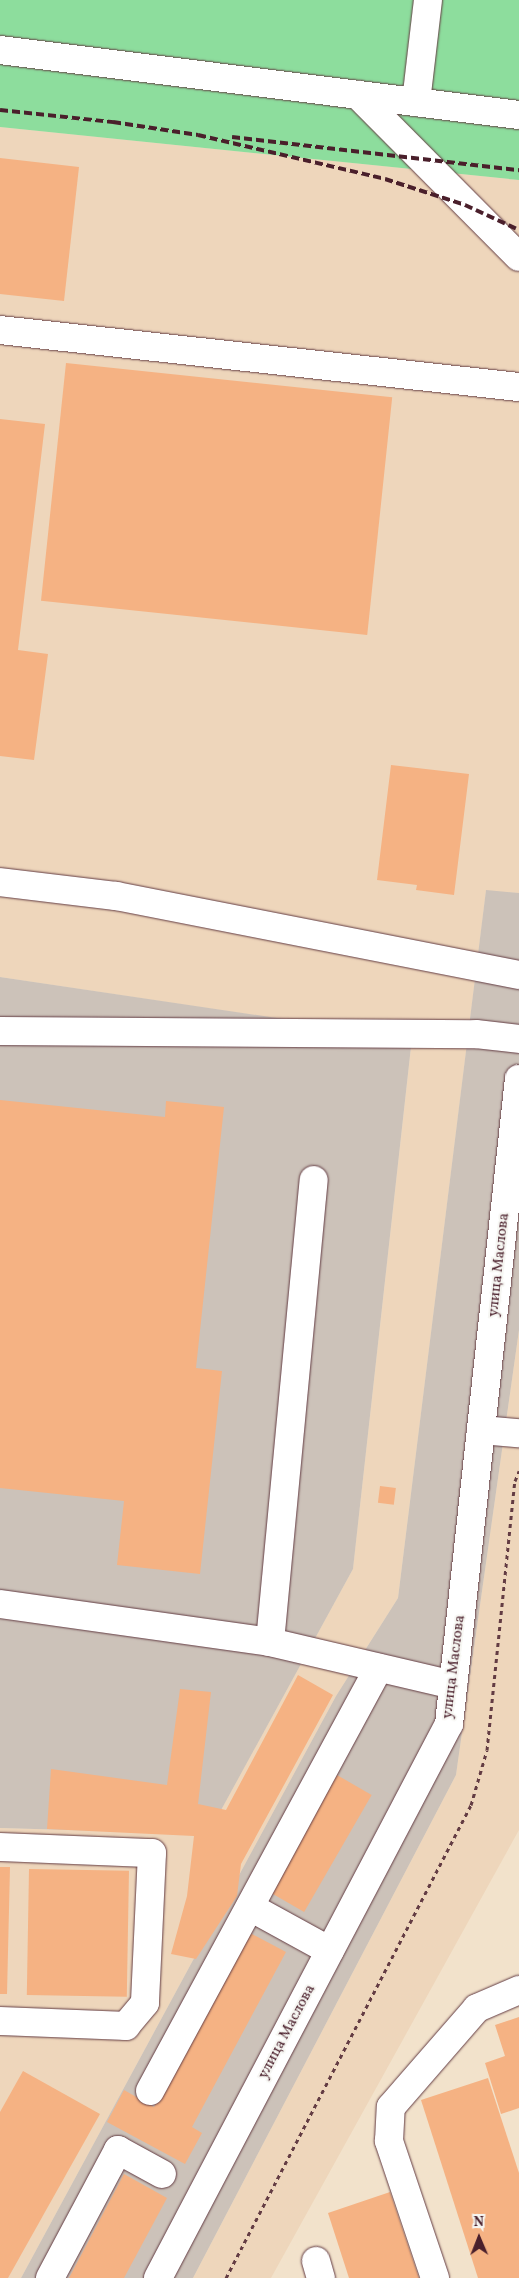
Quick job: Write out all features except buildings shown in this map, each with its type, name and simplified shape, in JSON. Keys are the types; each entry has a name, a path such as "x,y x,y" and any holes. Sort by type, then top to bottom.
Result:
{"lane":[{"path":"416,102 428,0"},
{"path":"0,50 519,115"},
{"path":"358,95 519,257"},
{"path":"0,330 519,388"},
{"path":"0,882 116,896 519,975"},
{"path":"0,1031 476,1034 519,1039"},
{"name":"улица Маслова","path":"158,2278 449,1724 519,1079"},
{"path":"270,1642 314,1180"},
{"path":"481,1430 519,1433"},
{"path":"0,1604 270,1642 453,1685"},
{"path":"150,2091 379,1668"},
{"path":"0,1847 152,1853 145,2003 126,2026 0,2021"},
{"path":"250,1906 330,1950"},
{"path":"435,2278 389,2140 391,2107 477,2008 519,1990"},
{"path":"50,2278 118,2150 162,2174"}],"path":[{"path":"226,2278 365,2014"}],"shaded area":[{"path":"0,127 519,180 519,893 486,891 398,1598 336,1696 21,2278 0,2278 0,1828 208,1834 353,1569 412,1039 0,977"},
{"path":"486,890 519,893 519,1330 456,1775 193,2278 21,2278 336,1696 398,1598"},
{"path":"0,977 412,1038 353,1569 208,1834 0,1828"},
{"path":"519,1330 519,1830 271,2278 193,2278 456,1775"}],"green space":[{"path":"0,0 519,0 519,180 0,127"}],"railway":[{"path":"0,110 113,122 198,135 385,179 465,205 519,230"},
{"path":"232,137 519,170"}]}
